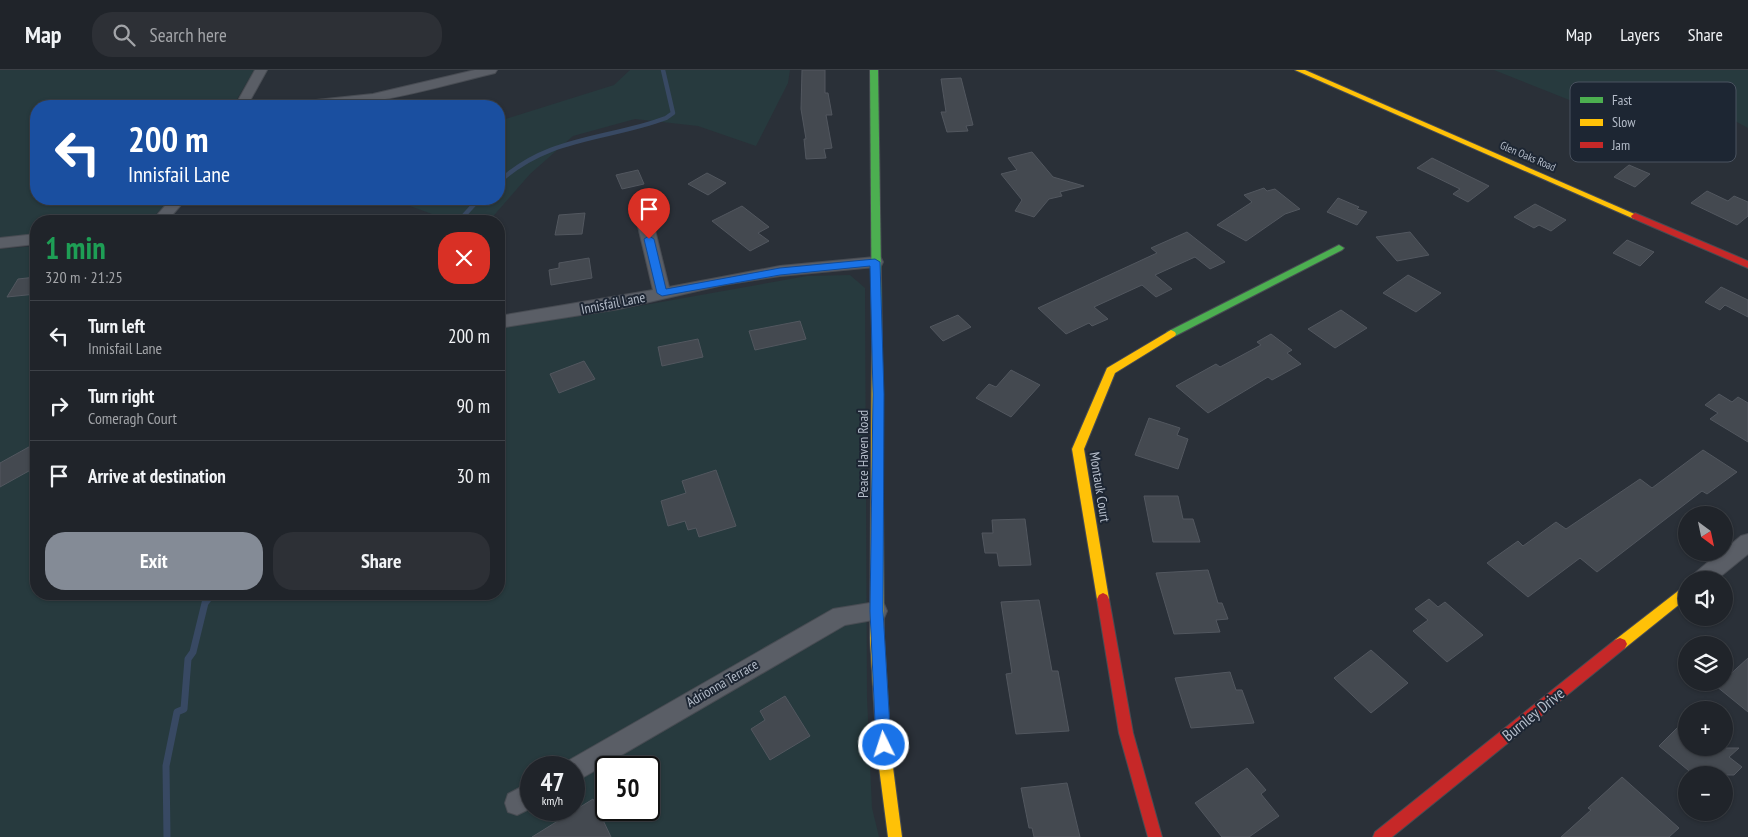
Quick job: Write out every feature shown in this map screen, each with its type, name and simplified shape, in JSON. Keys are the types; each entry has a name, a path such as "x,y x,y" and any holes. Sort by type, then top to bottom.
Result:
{"street":[{"path":"244,100 261,70"},
{"path":"354,100 373,98 491,70"},
{"name":"Peace Haven Road","path":"874,70 878,394 876,611 882,730 895,837"},
{"name":"Glen Oaks Road","path":"1299,70 1748,265"},
{"path":"165,215 174,205"},
{"path":"644,222 662,293"},
{"path":"0,243 30,239"},
{"name":"Montauk Court","path":"1155,837 1126,733 1078,449 1111,372 1176,332 1339,248"},
{"name":"Innisfail Lane","path":"505,321 619,303 780,271 875,262"},
{"path":"1712,571 1748,542"},
{"name":"Burnley Drive","path":"1380,837 1678,598"},
{"name":"Adrionna Terrace","path":"585,764 841,616 876,611"}],"green space":[{"path":"0,70 254,70 236,100 30,100 30,205 165,205 155,215 30,215 30,236 0,240"},
{"path":"630,70 790,70 788,83 756,146 698,126 635,119 573,136 530,174 505,203 505,119 614,85"},
{"path":"1494,70 1748,70 1748,128 1736,122 1736,82 1570,82 1570,100"},
{"path":"407,205 503,205 494,215 435,215"},
{"path":"30,246 30,600 505,600 505,326 594,314 807,276 850,275 865,288 867,698 872,808 879,837 0,837 0,249"}],"building":[{"path":"802,70 825,70 825,93 828,93 832,115 826,115 832,148 824,149 826,158 806,159 804,139 806,139 801,109"},
{"path":"961,78 973,125 966,126 968,131 947,132 941,112 946,112 941,79"},
{"path":"1032,152 1053,177 1084,186 1060,192 1062,196 1049,199 1034,217 1015,211 1022,200 1001,174 1017,170 1008,158"},
{"path":"1432,158 1489,186 1468,202 1453,194 1460,189 1417,168"},
{"path":"1629,165 1650,174 1635,187 1614,177"},
{"path":"638,170 644,184 622,189 616,175"},
{"path":"707,173 726,183 708,195 688,184"},
{"path":"1264,188 1267,191 1275,189 1300,209 1285,214 1246,241 1217,225 1252,202 1244,195"},
{"path":"1707,191 1728,201 1734,196 1748,202 1748,216 1737,225 1691,203"},
{"path":"1338,198 1359,207 1357,209 1367,212 1357,225 1327,212"},
{"path":"1535,204 1566,220 1551,231 1539,225 1534,228 1514,217"},
{"path":"742,206 769,227 758,233 769,241 750,251 712,221"},
{"path":"585,213 582,234 555,235 559,215"},
{"path":"1187,232 1225,262 1210,269 1195,257 1155,275 1172,289 1156,297 1142,285 1094,307 1108,319 1092,326 1089,323 1066,334 1038,308 1157,253 1151,248"},
{"path":"1410,232 1429,255 1397,261 1376,237"},
{"path":"1627,240 1654,252 1640,266 1613,253"},
{"path":"589,258 592,278 551,285 549,270 559,268 559,263"},
{"path":"1408,275 1441,293 1416,312 1383,293"},
{"path":"30,278 30,295 7,297 18,279"},
{"path":"1721,287 1748,300 1748,317 1725,305 1720,310 1705,302"},
{"path":"1341,310 1367,328 1335,348 1308,329"},
{"path":"958,315 971,327 943,341 930,327"},
{"path":"800,321 806,339 755,350 749,331"},
{"path":"1271,334 1292,350 1287,353 1301,364 1272,380 1268,377 1208,413 1176,386 1216,364 1220,367 1261,345 1257,342"},
{"path":"698,339 703,357 662,366 658,347"},
{"path":"584,361 595,379 559,393 550,374"},
{"path":"1011,370 1040,385 1011,417 976,398 989,384 996,387"},
{"path":"1719,394 1732,402 1738,397 1748,403 1748,442 1710,419 1718,413 1705,405"},
{"path":"1149,418 1180,428 1177,435 1188,439 1178,469 1135,455"},
{"path":"30,446 30,470 0,487 0,463"},
{"path":"1703,450 1737,472 1707,494 1702,491 1683,506 1678,506 1678,510 1597,572 1580,558 1528,597 1487,563 1518,541 1523,546 1556,522 1566,529 1640,479 1652,488"},
{"path":"716,470 736,526 699,537 696,528 688,530 685,521 668,526 661,501 686,493 682,481"},
{"path":"1144,496 1178,496 1183,519 1193,519 1200,542 1153,542"},
{"path":"1025,519 1031,565 999,566 997,553 985,553 982,533 993,533 992,520"},
{"path":"1208,570 1218,603 1222,603 1228,619 1216,620 1220,632 1174,634 1156,573"},
{"path":"1429,599 1438,607 1445,602 1483,635 1447,662 1413,631 1428,620 1415,609"},
{"path":"1039,600 1052,671 1058,671 1069,731 1016,734 1006,674 1012,673 1001,602"},
{"path":"1371,650 1408,683 1371,713 1334,678"},
{"path":"1748,658 1748,712 1722,691 1733,691 1733,672"},
{"path":"1230,672 1236,690 1242,690 1254,723 1191,728 1175,678"},
{"path":"785,696 810,736 770,760 751,729 765,720 760,711"},
{"path":"1678,727 1678,756 1730,756 1742,767 1733,775 1733,766 1683,766 1659,746"},
{"path":"1733,748 1739,748 1733,753"},
{"path":"1247,768 1266,790 1261,794 1279,816 1249,837 1222,837 1195,803"},
{"path":"1622,777 1679,828 1669,837 1561,837 1591,810 1588,808"},
{"path":"1067,783 1080,837 1034,837 1032,828 1029,828 1021,788"},
{"path":"593,799 595,803 595,821 603,821 611,837 532,837 558,821 585,821 585,804"}],"waterway":[{"path":"505,177 537,156 558,147 666,118 673,113 663,70"},
{"path":"464,215 474,205"},
{"path":"167,837 166,766 177,712 184,709 188,659 193,652 207,600"}],"traffic: fast":[{"path":"874,70 877,345"},
{"path":"1171,334 1339,248"}],"traffic: slow":[{"path":"1299,70 1635,216"},
{"path":"1103,599 1078,449 1111,371 1171,334"},
{"path":"877,345 877,638 884,752 895,837"},
{"path":"1620,644 1678,598"}],"traffic: jam":[{"path":"1635,216 1748,265"},
{"path":"1103,599 1126,733 1155,837"},
{"path":"1380,837 1620,644"}],"route":[{"path":"649,239 662,293 723,280 780,271 875,262 878,394 876,611 884,745"}]}
